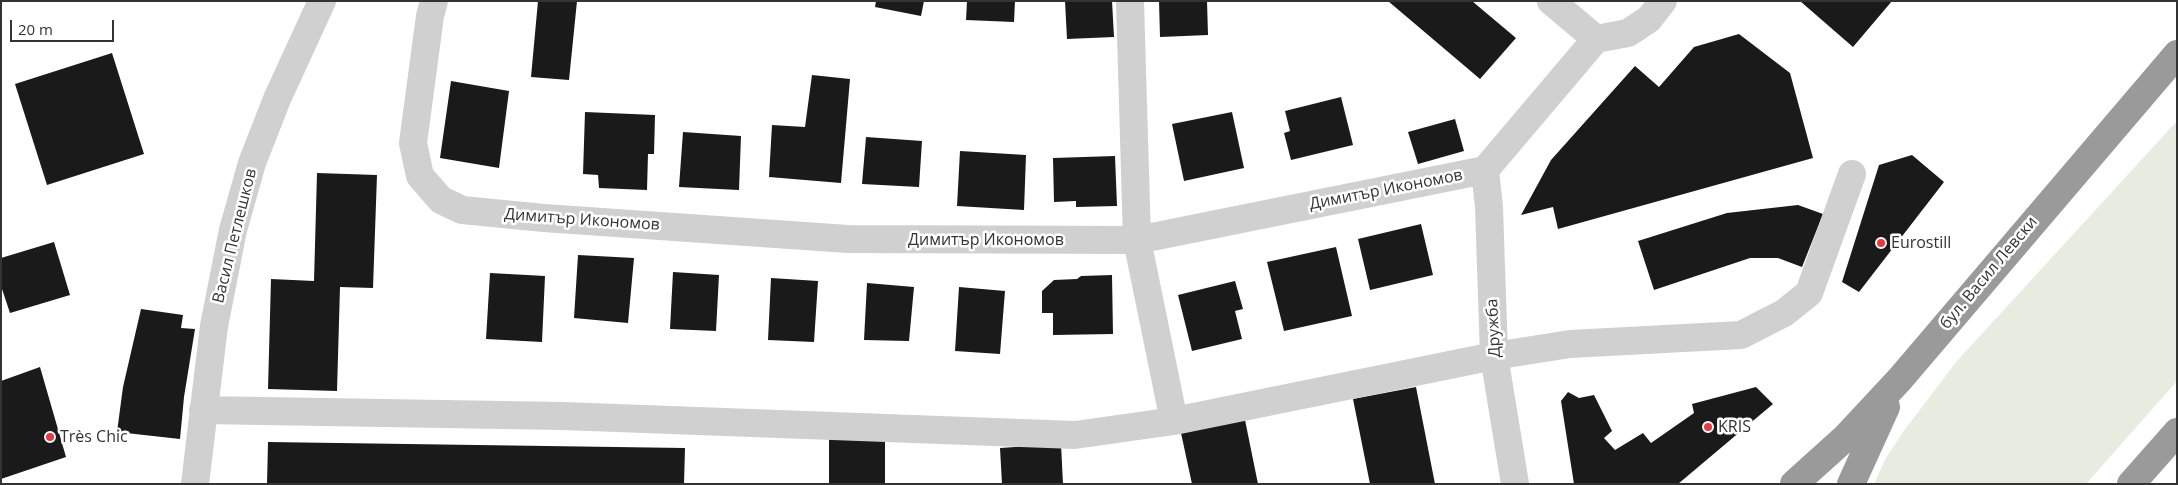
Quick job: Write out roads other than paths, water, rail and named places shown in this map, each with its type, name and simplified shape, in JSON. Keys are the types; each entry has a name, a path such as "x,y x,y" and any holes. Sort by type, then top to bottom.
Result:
{"highway":[{"name":"бул. Васил Левски","path":"1794,484 1846,438 1900,379 2177,54"},
{"path":"1851,484 1900,379"},
{"path":"2131,484 2177,432"}],"street":[{"name":"Васил Петлешков","path":"195,484 216,316 233,230 252,163 276,99 322,1"},
{"name":"Димитър Икономов","path":"434,1 430,16 413,143 420,176 441,200 462,210 544,218 848,239 1137,240 1485,170 1596,39"},
{"path":"1130,1 1137,240 1174,421"},
{"path":"1551,1 1596,39 1628,34 1656,10"},
{"name":"Дружба","path":"1485,170 1489,207 1494,356 1515,484"},
{"path":"203,410 563,416 1075,435 1174,421 1494,356 1570,344 1741,335 1784,313 1809,293 1852,174"}],"place":[{"name":"Eurostill","path":"1881,243"},
{"name":"KRIS","path":"1708,427"},
{"name":"Très Chic","path":"50,437"}]}
